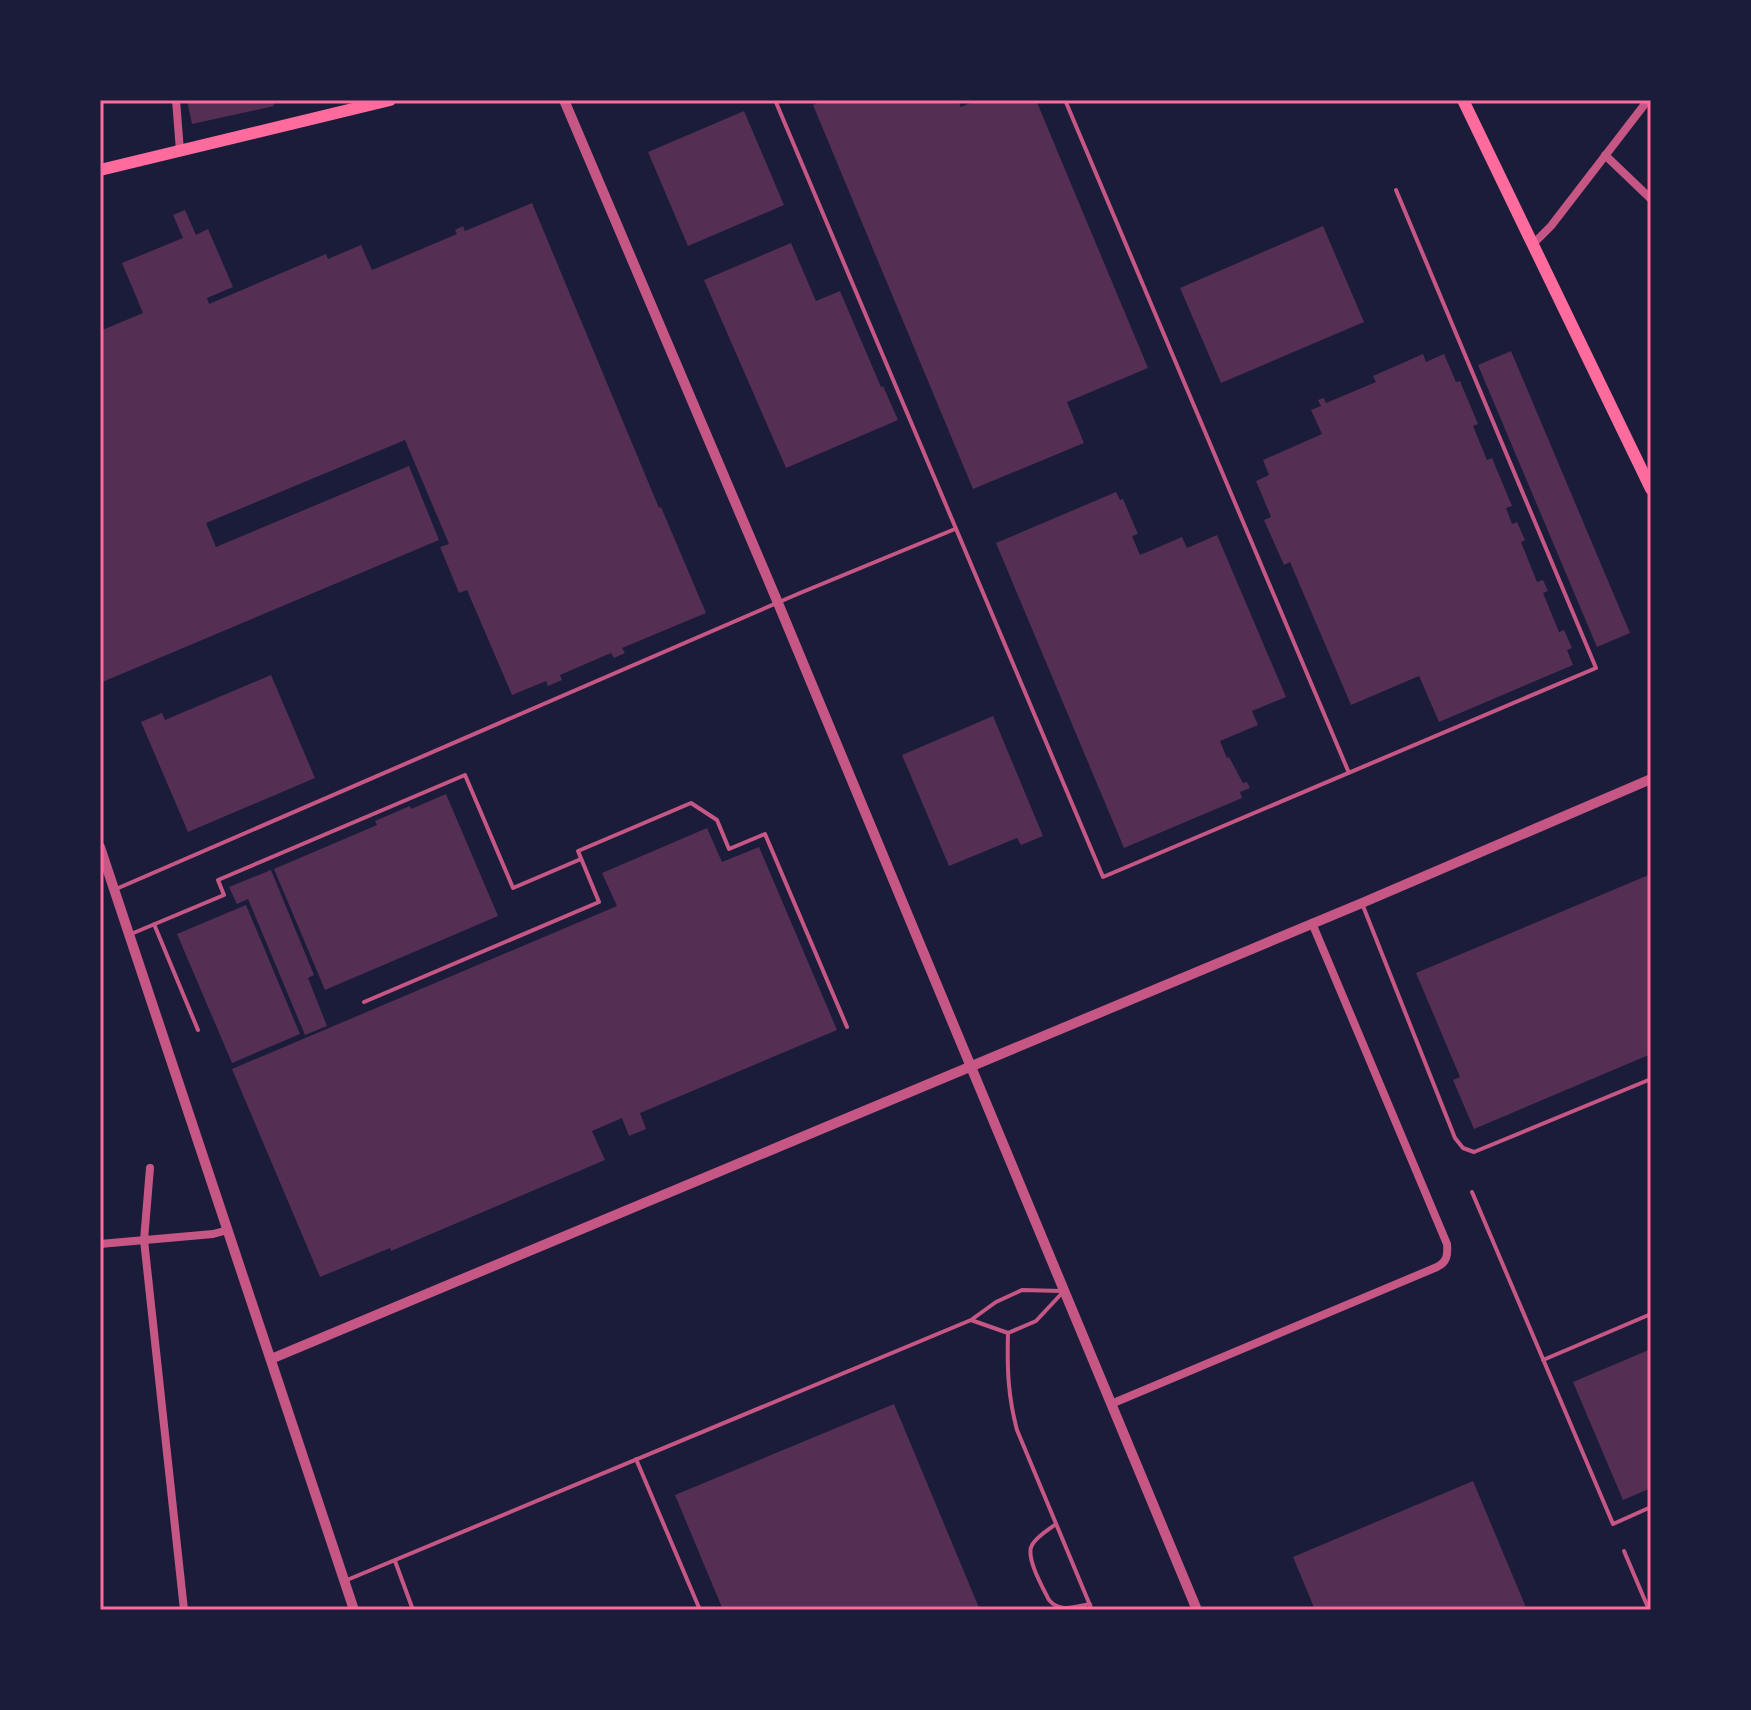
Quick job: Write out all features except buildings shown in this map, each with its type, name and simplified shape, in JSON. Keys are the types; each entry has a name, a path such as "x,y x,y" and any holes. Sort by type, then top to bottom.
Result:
{"main road":[{"path":"100,170 390,100"},
{"path":"1463,100 1651,489"}],"street":[{"path":"176,100 180,151"},
{"path":"564,100 778,603 1197,1610"},
{"path":"1533,244 1551,226 1648,100"},
{"path":"1605,155 1651,198"},
{"path":"271,1359 1651,779"},
{"path":"100,847 354,1610"},
{"path":"1111,1404 1444,1263 1448,1254 1447,1244 1312,923"},
{"path":"150,1168 144,1240 184,1610"},
{"path":"100,1244 228,1230"}],"lane":[{"path":"775,100 1103,877 1596,668 1396,190"},
{"path":"1065,100 1349,773"},
{"path":"114,890 955,529"},
{"path":"129,935 224,895 218,880 465,775 513,888 581,859"},
{"path":"364,1002 599,902 578,851 691,803 717,820 729,849 765,834 847,1027"},
{"path":"1362,903 1455,1138 1463,1148 1474,1152 1651,1079"},
{"path":"154,924 198,1030"},
{"path":"1472,1192 1613,1524 1651,1507"},
{"path":"345,1581 971,1320 996,1302 1022,1290 1063,1291"},
{"path":"971,1320 1008,1333 1036,1321 1063,1291"},
{"path":"1543,1360 1651,1314"},
{"path":"1008,1333 1010,1405 1017,1430 1091,1607 1061,1609 1054,1606 1031,1558 1033,1542 1056,1524"},
{"path":"636,1459 700,1610"},
{"path":"1624,1551 1649,1610"},
{"path":"395,1561 413,1610"}]}
